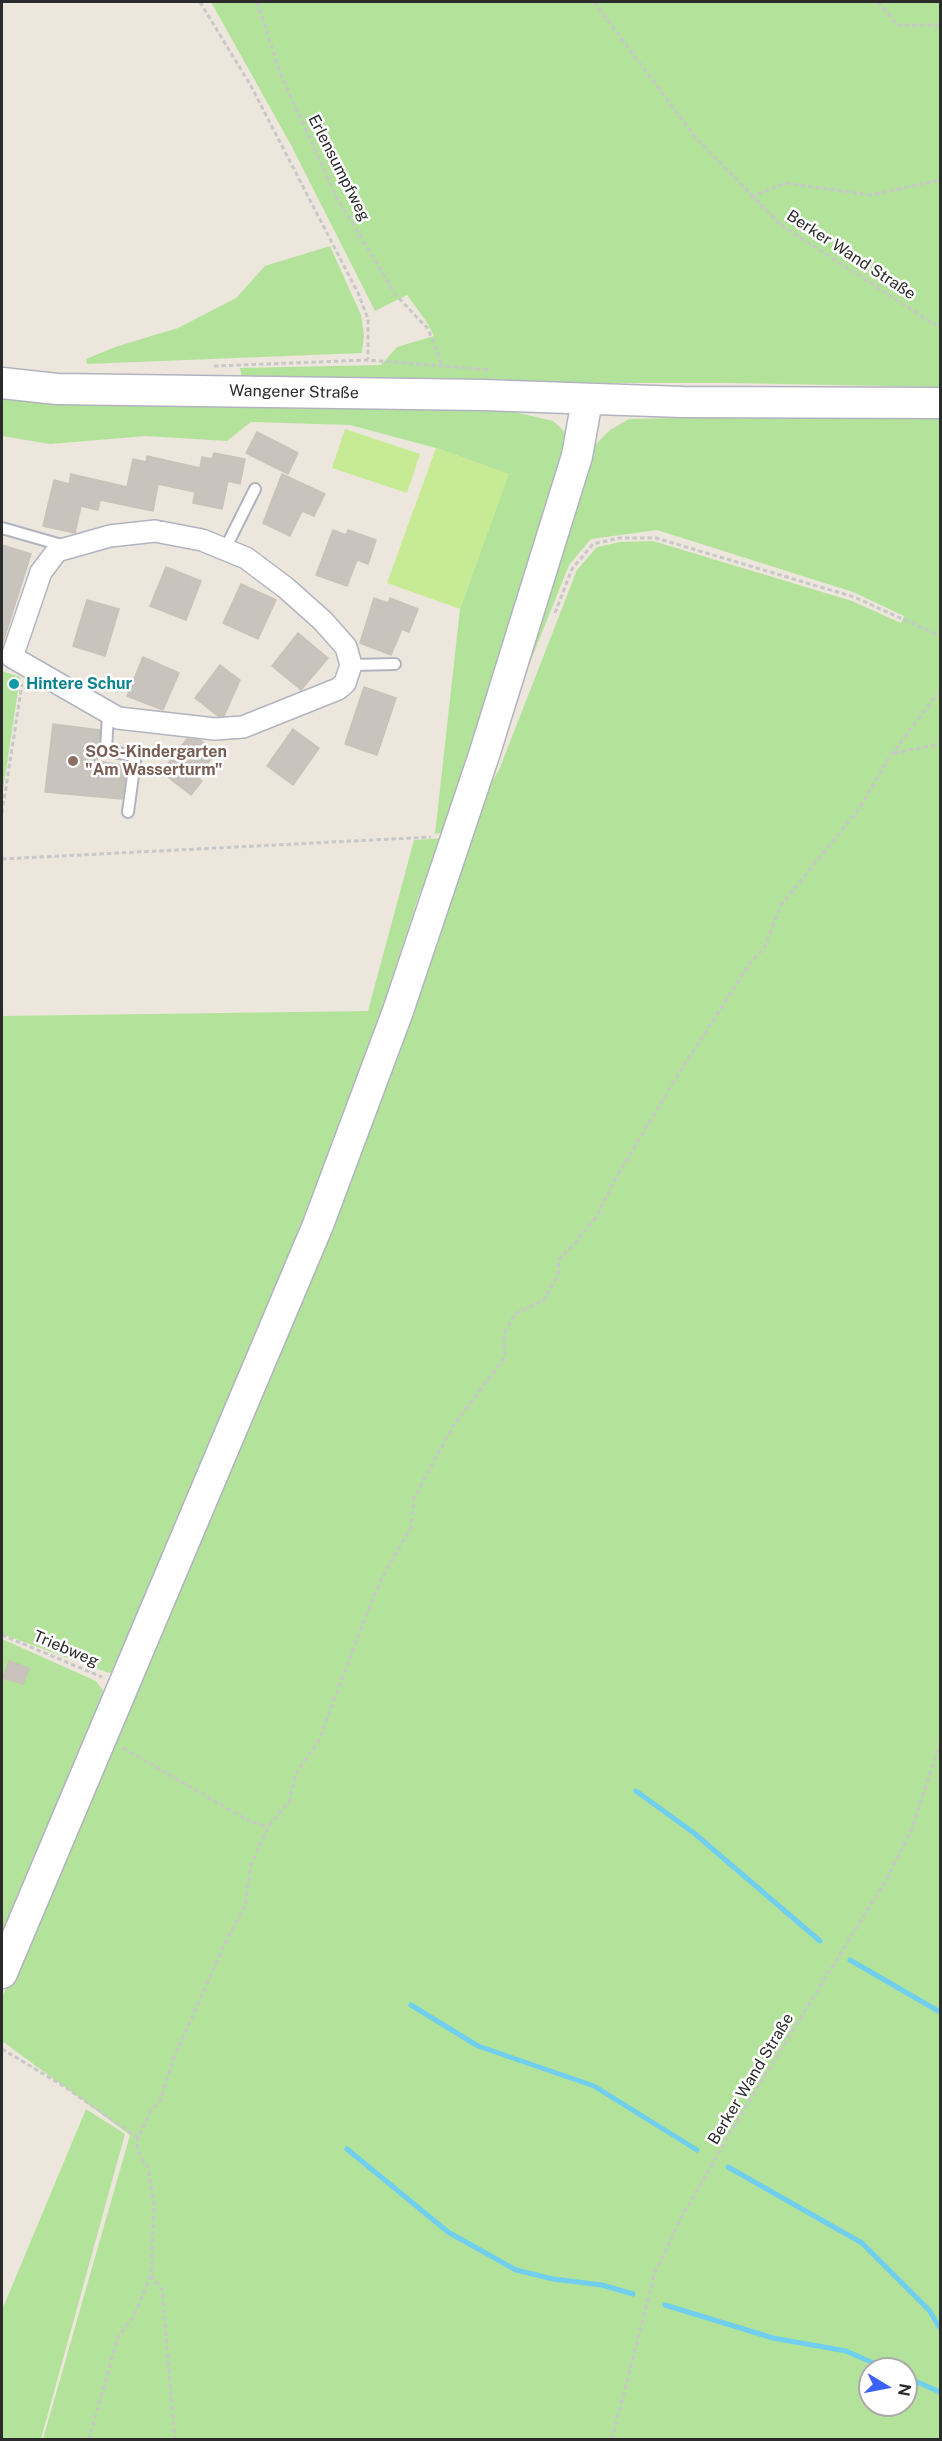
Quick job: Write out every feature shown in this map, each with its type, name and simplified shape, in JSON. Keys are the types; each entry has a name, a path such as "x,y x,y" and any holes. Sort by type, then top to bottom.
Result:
{"main road":[{"name":"Wangener Straße","path":"2,383 57,389 483,395 587,400 940,404"},
{"path":"2,1972 318,1225 398,1011 459,832 577,456 587,400"}],"street":[{"path":"155,531 202,540 225,549 246,558 323,621 346,647 351,665 345,683 338,690 243,727 215,729 135,722 108,714 13,661 41,572 50,557 66,546 110,536 155,531"}],"lane":[{"path":"225,549 255,489"},
{"path":"2,528 66,546"},
{"path":"351,665 394,664"},
{"path":"108,714 106,750 132,756 135,761 128,812"}],"path":[{"path":"200,2 251,86 359,295 368,319 368,360"},
{"name":"Erlensumpfweg","path":"257,2 281,75 337,198 396,295 428,329 442,364"},
{"name":"Berker Wand Straße","path":"594,2 696,138 780,225 940,328"},
{"path":"878,2 897,26 940,25"},
{"path":"751,197 785,183 871,195 940,180"},
{"path":"552,620 572,569 594,544 619,538 656,537 854,597 940,636"},
{"path":"2,813 13,661"},
{"path":"89,2439 118,2337 134,2316 151,2275 154,2205 148,2168 137,2150 138,2138 151,2111 160,2101 174,2057 229,1935 245,1906 250,1865 268,1827 289,1802 296,1773 318,1742 371,1604 411,1527 414,1498 453,1426 505,1358 504,1333 515,1314 544,1300 558,1275 559,1258 576,1242 597,1216 614,1181 681,1070 751,962 764,948 781,905 858,809 894,753 933,699 940,695"},
{"path":"894,753 940,744"},
{"path":"2,859 438,837 459,832"},
{"name":"Triebweg","path":"2,1635 121,1687"},
{"path":"101,1734 251,1822 268,1827"},
{"name":"Berker Wand Straße","path":"612,2439 654,2276 683,2214 846,1941 886,1880 911,1831 940,1743"},
{"path":"2,2049 65,2087 138,2138"},
{"path":"151,2275 162,2290 175,2439"}],"green space":[{"path":"211,2 940,2 940,387 731,383 243,383 240,368 381,365 397,347 434,336 407,295 375,311 291,145"},
{"path":"330,246 361,315 364,335 362,353 87,364 86,359 115,347 178,328 236,298 265,266"},
{"path":"2,397 514,412 553,421 564,431 569,446 451,830 435,834 460,609 508,474 436,448 350,425 251,422 227,441 146,436 50,444 2,436"},
{"path":"940,415 940,2439 43,2439 130,2135 2,2041 2,1998 152,1640 429,947 445,919 450,886 478,793 489,787 499,770 577,570 597,547 620,542 653,541 852,601 901,623 904,616 853,592 657,530 591,539 569,565 503,730 594,446 610,430 629,419"},
{"path":"345,429 420,454 407,493 332,468"},
{"path":"436,448 509,474 460,609 387,583"},
{"path":"2,671 20,677 2,797"},
{"path":"445,838 419,895 338,1144 117,1671 109,1673 2,1634 2,1016 368,1011 414,840"},
{"path":"2,1639 96,1681 104,1692 106,1702 2,1945"},
{"path":"86,2109 125,2134 41,2439 2,2439 2,2310"}],"building":[{"path":"257,432 298,453 288,474 246,453"},
{"path":"214,453 245,459 240,484 228,481 222,509 193,503 195,492 158,484 153,511 100,500 98,510 81,506 75,533 43,526 54,480 69,484 71,474 127,487 133,459 146,462 147,456 200,468 202,457 212,459"},
{"path":"282,474 325,494 314,516 302,511 290,536 263,523"},
{"path":"333,530 346,535 348,530 376,540 368,564 357,560 347,586 316,575"},
{"path":"2,545 31,554 3,642 2,642"},
{"path":"166,567 201,581 186,620 150,606"},
{"path":"241,584 276,600 258,639 223,623"},
{"path":"374,598 388,603 390,598 418,609 409,632 402,629 391,655 360,643"},
{"path":"87,600 119,609 105,656 73,646"},
{"path":"298,633 328,658 301,690 272,666"},
{"path":"143,657 179,673 163,710 127,696"},
{"path":"220,665 240,680 224,716 218,716 195,698"},
{"path":"364,687 396,698 377,755 345,744"},
{"name":"SOS-Kindergarten \"Am Wasserturm\"","path":"53,724 100,730 97,761 127,766 122,799 45,792"},
{"path":"293,729 319,748 293,785 267,766"},
{"path":"187,739 200,740 216,753 197,777 202,781 191,795 161,772"},
{"path":"9,1661 29,1668 23,1684 3,1678"}],"waterway":[{"path":"636,1791 694,1833 820,1941"},
{"path":"850,1960 940,2012"},
{"path":"411,2005 478,2046 594,2086 697,2150"},
{"path":"347,2149 448,2232 516,2270 553,2279 602,2285 633,2294"},
{"path":"728,2167 862,2243 929,2310 940,2328"},
{"path":"665,2305 773,2338 846,2351 860,2357"},
{"path":"918,2382 940,2392"}],"place":[{"name":"Hintere Schur","path":"14,684"},
{"name":"SOS-Kindergarten \"Am Wasserturm\"","path":"73,761"}]}
